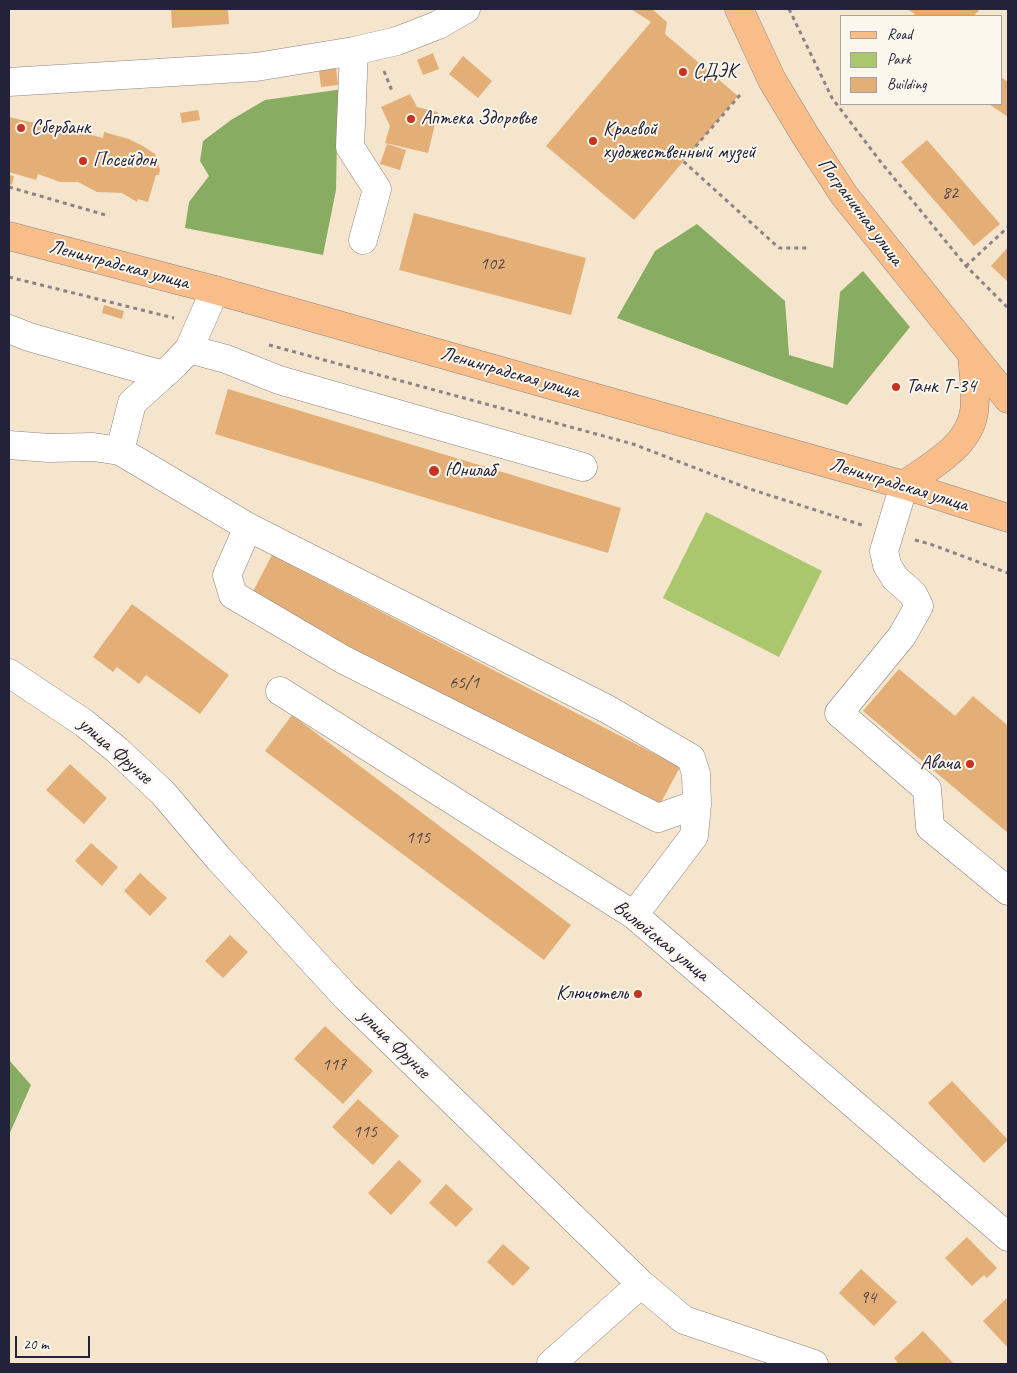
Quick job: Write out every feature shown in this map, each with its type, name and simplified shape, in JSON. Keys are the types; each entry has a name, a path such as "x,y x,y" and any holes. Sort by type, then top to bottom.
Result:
{"main road":[{"name":"Пограничная улица","path":"739,9 772,80 844,195 1008,399"},
{"name":"Ленинградская улица","path":"9,236 215,290 904,485 1008,518"},
{"path":"904,485 954,448 967,432 975,405 972,354"}],"street":[{"path":"9,82 256,67 375,47 417,35 438,26 466,9"},
{"path":"354,51 350,147 377,189 363,240"},
{"path":"120,451 132,403 163,376 189,349 215,290"},
{"path":"9,329 29,337 163,376"},
{"path":"189,349 226,359 279,380 583,466"},
{"path":"9,445 49,448 93,447 120,451 248,527 607,709 691,758 696,774 697,804 694,836 634,915"},
{"path":"904,485 884,551 887,565 895,578 913,594 919,606 902,636 839,713 927,788 930,827 1008,891"},
{"path":"248,527 227,575 233,595 344,660 658,818 697,804"},
{"name":"улица Фрунзе","path":"9,673 84,723 117,750 163,793 219,859 346,997 641,1284 684,1320 814,1364"},
{"name":"Вилюйская улица","path":"280,691 634,915 1008,1237"},
{"path":"551,1364 641,1284"}],"path":[{"path":"789,9 832,98 880,161 966,266 1008,308"},
{"path":"740,95 683,161 779,248 810,248"},
{"path":"9,187 108,216"},
{"path":"966,266 1008,227"}],"green space":[{"path":"343,89 337,139 336,190 323,255 185,228 189,202 209,176 200,161 203,141 231,120 265,100"},
{"path":"697,224 785,301 789,355 833,368 840,292 863,271 910,327 847,405 617,318 655,251"},
{"path":"706,512 822,571 779,657 663,598"},
{"path":"9,1060 31,1085 9,1135"}],"building":[{"path":"171,9 228,9 229,24 172,28"},
{"path":"631,9 652,9 667,22 665,34 738,96 634,220 546,146 651,22"},
{"path":"907,9 980,9 975,15 915,14"},
{"path":"433,53 439,69 423,75 417,60"},
{"path":"463,56 492,81 478,98 449,74"},
{"path":"336,68 338,85 321,87 319,71"},
{"path":"1002,78 1008,82 1008,117 990,105 1002,105"},
{"name":"Аптека Здоровье","path":"410,94 417,107 438,112 428,153 385,143 390,126 381,107"},
{"path":"198,110 200,120 182,123 180,113"},
{"name":"Посейдон","path":"9,117 30,122 73,126 72,130 103,138 104,132 129,139 143,146 155,154 160,169 159,175 156,175 148,202 138,199 137,202 122,193 97,192 78,182 60,182 38,174 36,180 9,172"},
{"path":"927,140 1000,224 974,246 901,162"},
{"path":"387,144 406,150 400,170 380,164"},
{"path":"9,175 14,176 12,185 9,184"},
{"path":"414,213 586,258 571,315 399,270"},
{"path":"1008,247 1008,282 991,266"},
{"path":"104,305 124,311 122,319 102,313"},
{"path":"228,389 621,508 608,553 215,434"},
{"path":"272,555 680,767 657,810 249,599"},
{"path":"132,604 229,675 200,714 146,675 139,684 117,667 113,672 93,657"},
{"path":"899,669 955,716 973,696 1007,725 1008,723 1008,833 863,711"},
{"path":"292,715 571,925 544,960 265,751"},
{"path":"70,764 107,798 84,824 46,790"},
{"path":"91,843 118,867 102,886 75,861"},
{"path":"140,873 167,898 150,916 124,891"},
{"path":"230,935 248,952 223,978 205,961"},
{"path":"325,1026 373,1071 343,1104 294,1059"},
{"path":"952,1081 1008,1140 984,1163 928,1103"},
{"path":"358,1099 399,1136 373,1165 332,1127"},
{"path":"399,1160 422,1181 391,1215 368,1193"},
{"path":"446,1184 473,1209 456,1227 429,1203"},
{"path":"967,1237 997,1268 987,1278 984,1275 972,1286 945,1258"},
{"path":"503,1244 530,1268 513,1286 487,1262"},
{"path":"861,1269 897,1302 874,1326 839,1293"},
{"path":"1008,1297 1008,1348 983,1321"},
{"path":"923,1331 954,1364 899,1364 894,1358"}],"place":[{"name":"СДЭК","path":"683,72"},
{"name":"Аптека Здоровье","path":"411,119"},
{"name":"Сбербанк","path":"21,128"},
{"name":"Краевой художественный музей","path":"593,141"},
{"name":"Посейдон","path":"83,161"},
{"name":"Танк Т-34","path":"896,387"},
{"name":"Юнилаб","path":"434,471"},
{"name":"Авача","path":"970,764"},
{"name":"Ключотель","path":"638,994"}]}
